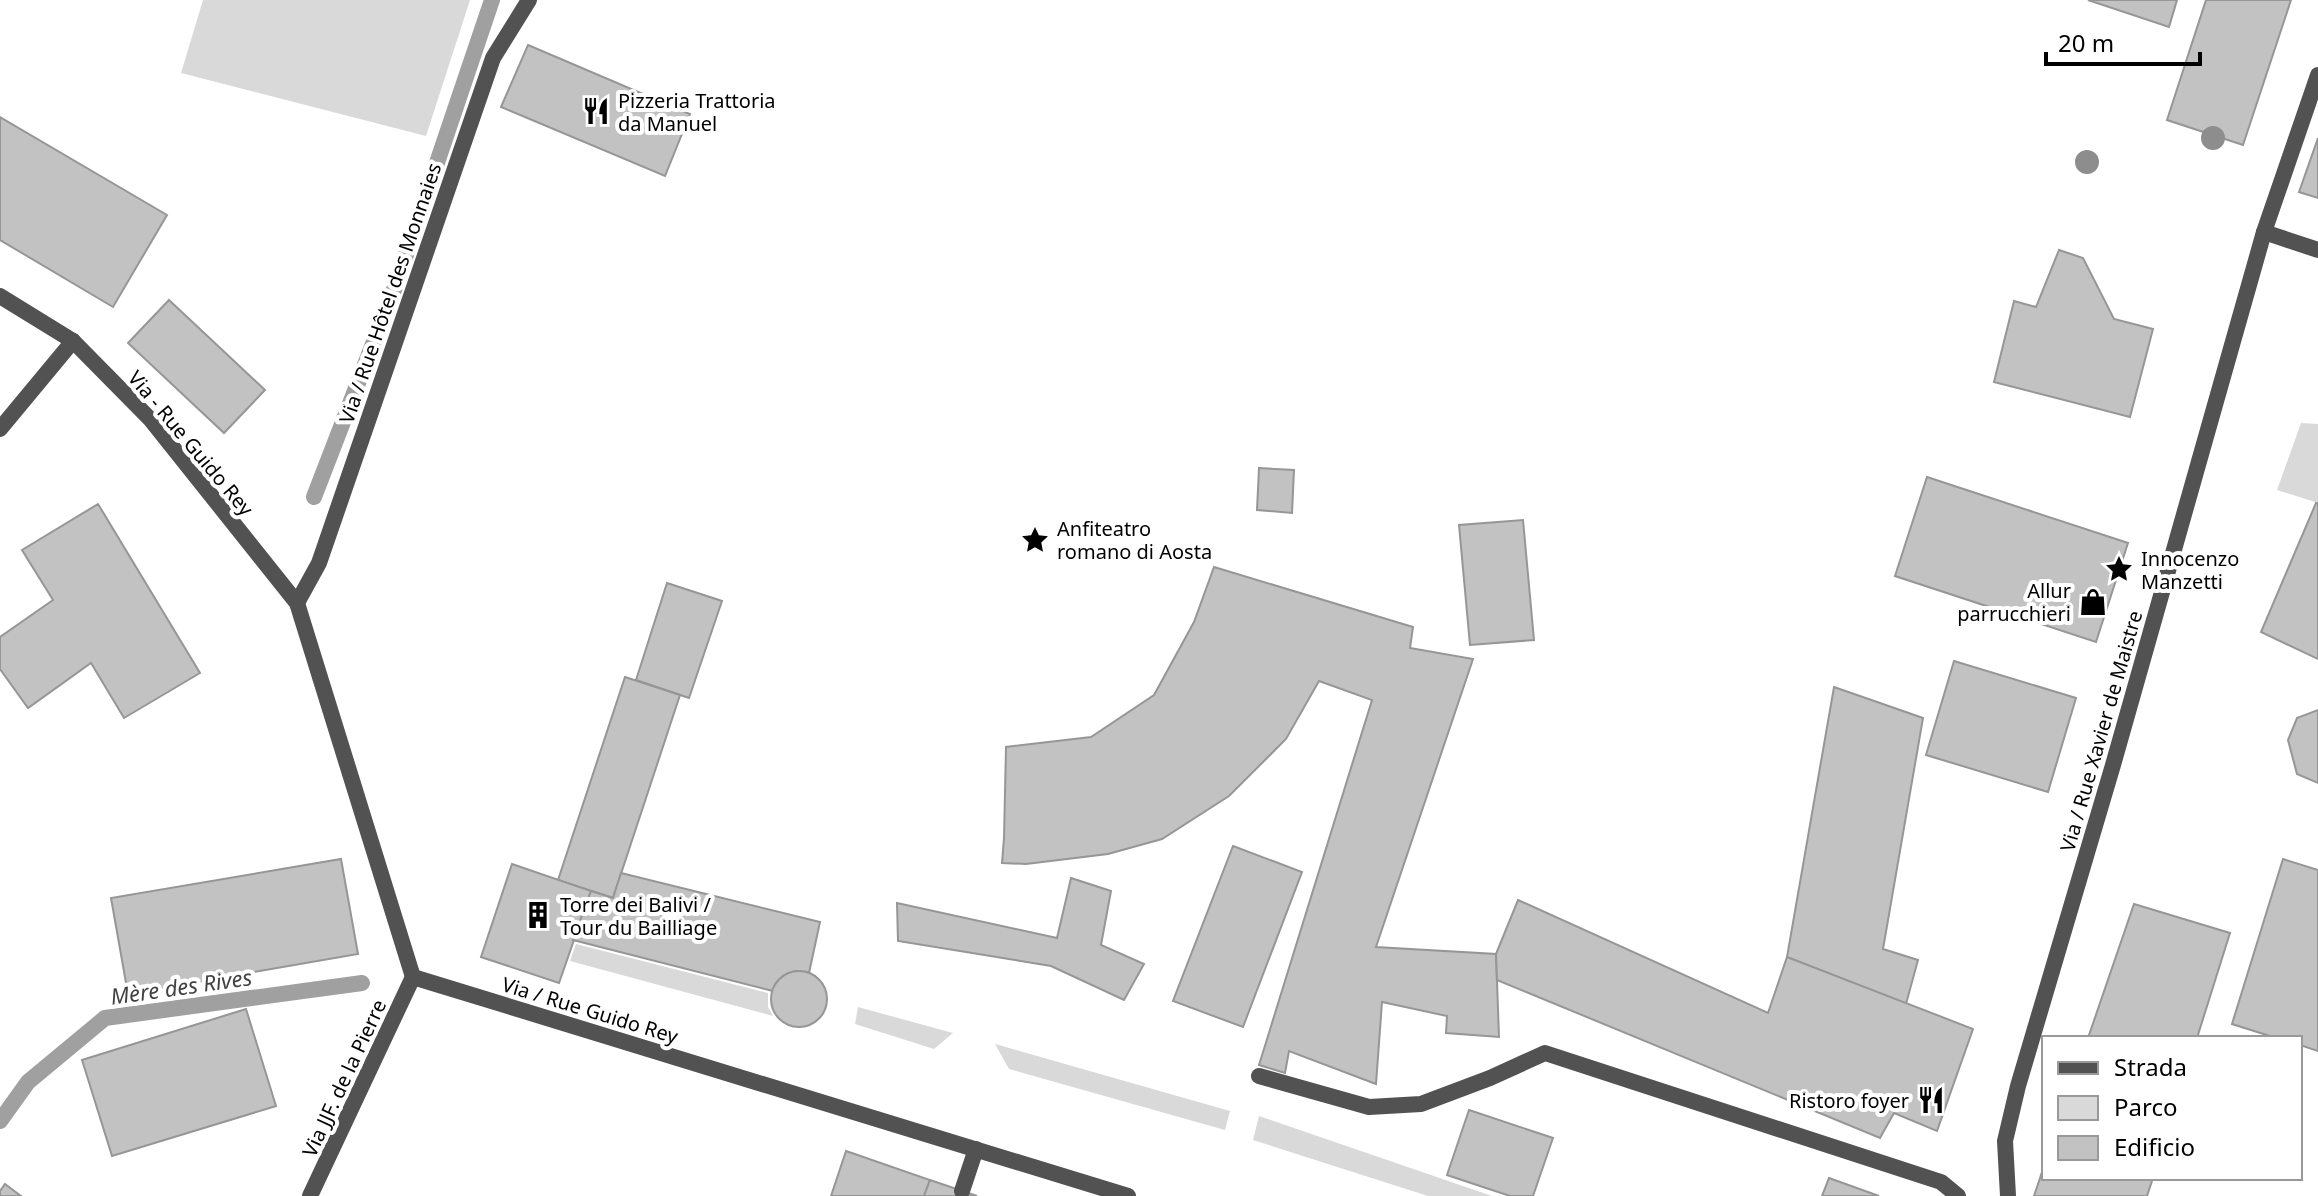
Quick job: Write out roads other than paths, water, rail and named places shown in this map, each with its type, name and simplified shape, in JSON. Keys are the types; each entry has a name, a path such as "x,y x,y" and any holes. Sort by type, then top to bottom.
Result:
{"street":[{"name":"Via / Rue Hôtel des Monnaies","path":"297,603 319,563 493,58 529,0"},
{"name":"Via / Rue Xavier de Maistre","path":"2008,1196 2005,1141 2018,1086 2113,765 2264,232 2318,75"},
{"path":"2264,232 2318,250"},
{"name":"Via - Rue Guido Rey","path":"0,296 73,341 151,420 297,603"},
{"path":"0,429 73,341"},
{"path":"297,603 413,977"},
{"name":"Via / Rue Guido Rey","path":"413,977 1128,1196"},
{"name":"Via JJF. de la Pierre","path":"310,1196 413,977"},
{"path":"1259,1076 1369,1107 1421,1104 1545,1053 1941,1182 1958,1196"},
{"path":"962,1191 976,1149"}],"waterway":[{"path":"314,497 395,287 492,0"},
{"name":"Mère des Rives","path":"0,1121 28,1082 105,1018 362,983"}],"place":[{"name":"Pizzeria Trattoria da Manuel","path":"596,111"},
{"name":"Anfiteatro romano di Aosta","path":"1035,540"},
{"name":"Innocenzo Manzetti","path":"2119,569"},
{"name":"Allur parrucchieri","path":"2093,602"},
{"name":"Torre dei Balivi / Tour du Bailliage","path":"538,915"},
{"name":"Ristoro foyer","path":"1931,1100"}]}
